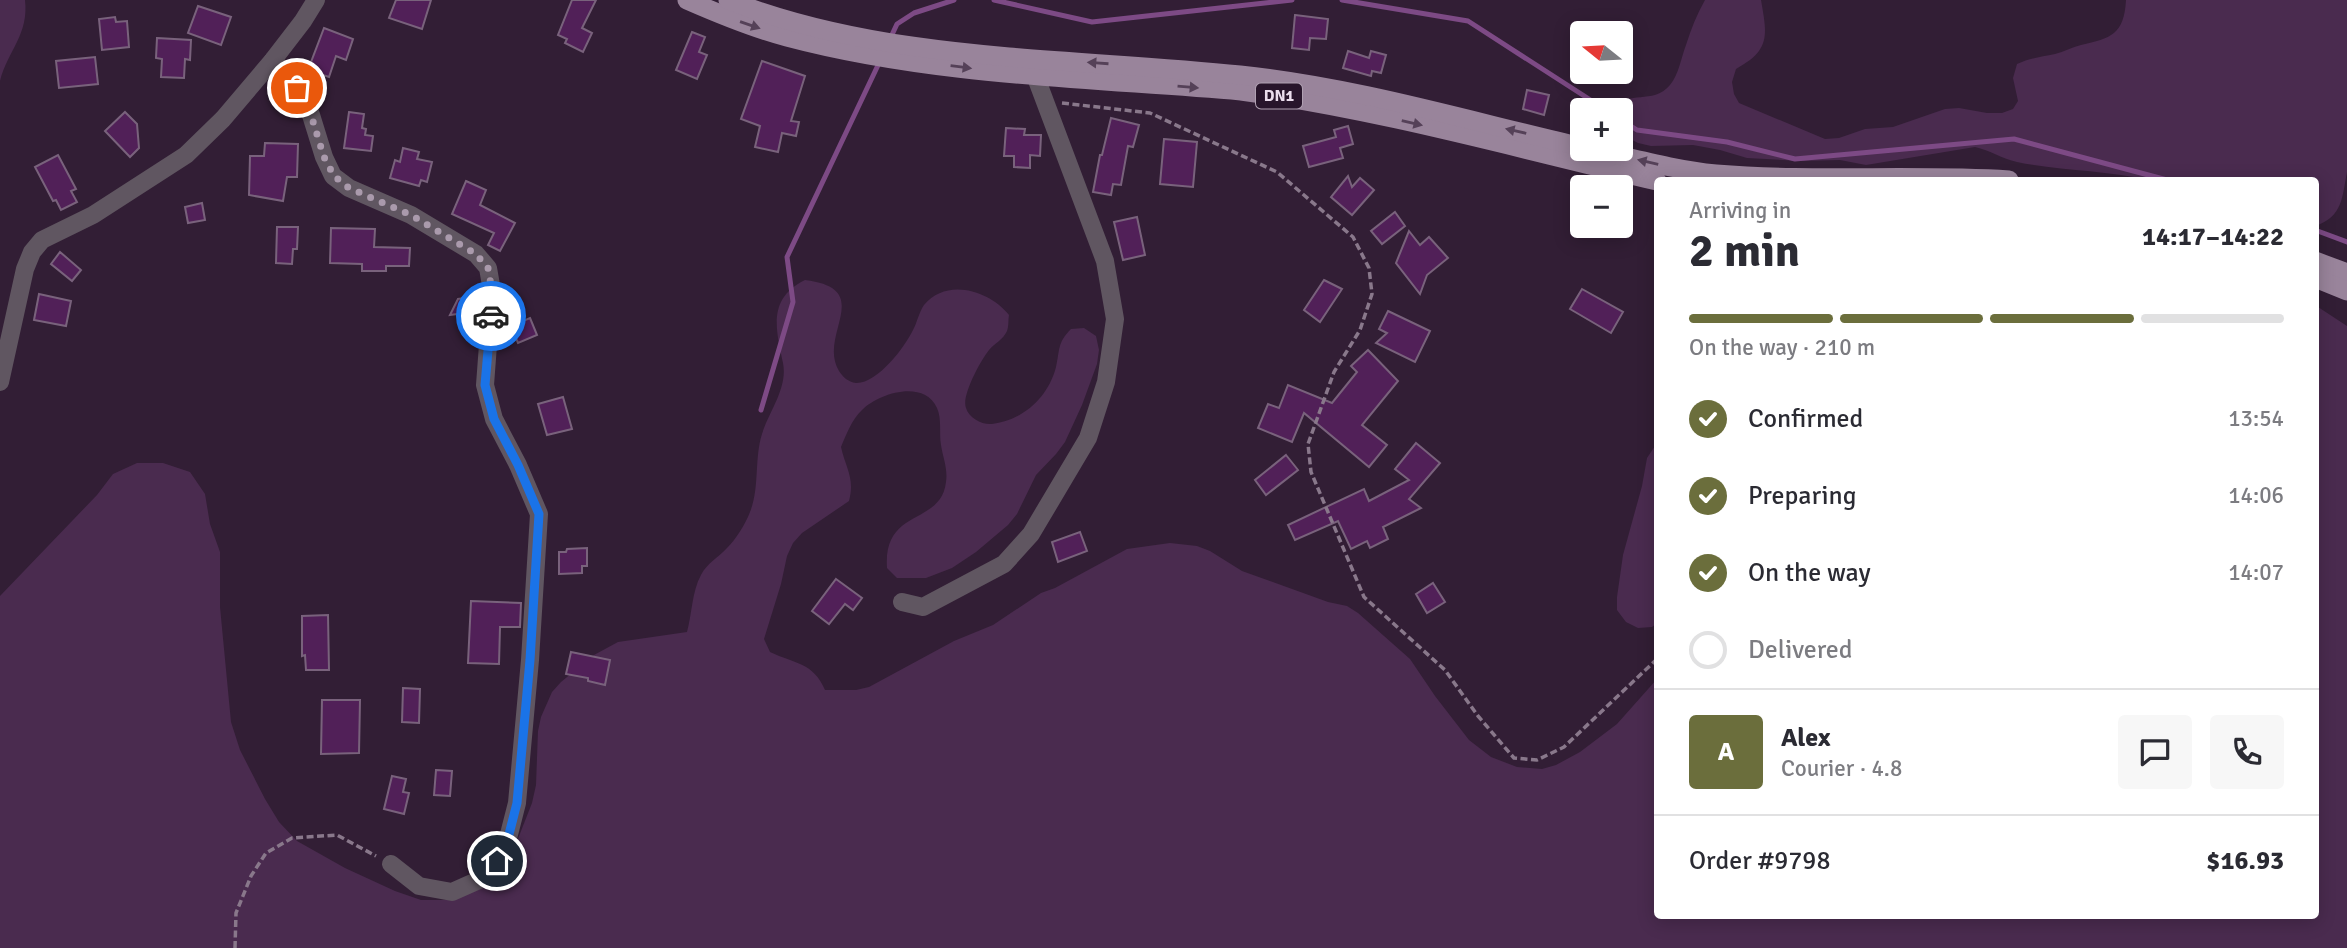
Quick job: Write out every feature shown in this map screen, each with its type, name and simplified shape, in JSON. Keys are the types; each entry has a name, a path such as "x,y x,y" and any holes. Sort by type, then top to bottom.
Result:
{"main road":[{"name":"DN1","path":"687,0 785,37 859,45 1035,75 1241,91 1296,99 1385,117 1654,180"},
{"name":"DN1","path":"728,0 859,45"},
{"name":"DN1","path":"895,51 980,53 1242,75 1321,87 1570,144"},
{"path":"1633,159 1718,174 1780,177"},
{"path":"2319,262 2347,273"},
{"path":"2319,280 2347,291"}],"street":[{"path":"0,382 24,269 42,240 93,215 186,155 223,119 273,60 303,22 316,0"},
{"path":"273,60 297,88 311,115 324,157 334,176 349,188 411,215 433,228 476,254 488,268 492,291 485,385 494,419 539,514 530,660 517,803 506,846 488,876 452,892 419,886 391,864"},
{"path":"902,602 923,607 1004,564 1031,534 1088,438 1106,382 1115,318 1105,261 1035,75"}],"path":[{"path":"1043,101 1150,113 1277,172 1353,237 1369,268 1372,294 1360,330 1334,372 1308,444 1311,472 1364,597 1445,670 1478,716 1514,758 1537,760 1564,747 1654,662"},
{"path":"235,948 236,913 251,876 266,853 292,838 337,835 391,864"}],"shaded area":[{"path":"0,0 25,0 25,12 21,33 0,81"},
{"path":"1705,0 1761,0 1765,23 1764,41 1756,55 1736,69 1732,82 1734,94 1739,103 1825,139 1839,138 1865,129 1893,127 1945,109 2002,113 2013,109 2018,101 2013,78 2017,64 2108,37 2119,28 2126,0 2347,0 2347,172 2342,198 2336,212 2319,224 2319,177 2132,177 2017,162 1975,147 1866,165 1840,160 1747,158 1693,145 1651,146 1638,143 1633,140 1633,98 1656,95 1670,85 1678,71 1692,27"},
{"path":"805,280 826,285 838,293 842,303 834,357 842,375 856,383 873,378 897,355 924,305 933,296 944,291 968,290 991,299 1009,315 1007,331 981,362 965,402 970,415 984,423 1003,422 1033,406 1052,378 1061,343 1071,329 1084,328 1096,336 1099,350 1097,364 1082,405 1065,442 1036,475 1017,514 976,552 952,568 926,578 897,578 887,568 888,549 894,535 903,526 934,505 942,496 946,473 937,408 931,399 912,391 879,398 862,410 852,422 841,447 850,480 849,501 802,533 793,543 764,639 770,652 809,669 825,690 856,690 869,687 954,641 993,625 1041,593 1127,549 1170,543 1197,546 1242,571 1328,602 1347,606 1358,613 1410,659 1469,740 1491,757 1517,767 1542,769 1580,752 1617,724 1654,682 1654,919 2319,919 2319,308 2347,326 2347,948 0,948 0,596 97,495 113,474 137,463 163,463 190,472 205,494 210,524 220,552 220,607 231,722 240,750 279,822 297,841 345,868 421,900 448,900 497,876 512,854 532,803 536,785 538,731 552,692 594,655 618,642 687,632 701,575 734,540 750,512 755,493 760,444 783,381 777,316 779,306 793,288"},
{"path":"1654,448 1654,625 1638,628 1626,622 1617,610 1617,597 1623,555 1647,458"}],"building":[{"path":"396,0 431,0 422,29 389,18"},
{"path":"572,0 596,0 582,28 592,33 583,52 565,43 567,39 558,35"},
{"path":"198,6 231,17 221,45 188,33"},
{"path":"1295,15 1328,19 1326,39 1310,38 1309,50 1292,48"},
{"path":"115,17 116,22 127,21 129,47 102,50 99,19"},
{"path":"324,28 353,39 346,60 336,56 329,77 308,70"},
{"path":"692,32 705,37 699,52 707,55 697,79 676,70"},
{"path":"157,38 191,40 190,60 185,59 184,78 161,77 162,59 156,58"},
{"path":"1348,51 1369,58 1371,51 1386,55 1381,73 1372,71 1371,76 1343,68"},
{"path":"95,57 98,84 59,88 56,61"},
{"path":"762,61 805,76 791,121 799,122 796,136 782,133 778,152 755,147 760,126 741,119"},
{"path":"1527,90 1549,95 1544,115 1523,109"},
{"path":"125,112 137,124 139,148 130,157 105,131"},
{"path":"349,112 364,114 362,128 366,129 365,135 373,136 371,151 344,148"},
{"path":"1111,118 1139,125 1133,147 1128,146 1121,185 1113,184 1111,195 1093,192"},
{"path":"1348,126 1353,144 1340,148 1343,158 1309,167 1303,146 1336,137 1334,130"},
{"path":"1006,128 1025,129 1024,135 1041,135 1040,156 1030,155 1030,168 1014,167 1014,156 1004,156"},
{"path":"1164,139 1197,142 1193,187 1160,184"},
{"path":"265,143 298,144 297,177 287,177 283,201 249,195 250,156 264,156"},
{"path":"403,148 419,152 417,159 432,162 427,182 421,180 419,186 390,178 395,160 400,162"},
{"path":"58,155 76,189 71,191 77,202 61,210 56,200 53,201 35,167"},
{"path":"1348,176 1352,187 1360,178 1374,190 1352,215 1331,197"},
{"path":"466,181 486,190 480,205 515,223 500,251 488,245 494,233 452,214"},
{"path":"202,203 205,220 188,223 185,207"},
{"path":"1395,212 1405,226 1382,244 1371,231"},
{"path":"1137,217 1145,255 1123,260 1114,222"},
{"path":"277,227 298,227 297,249 293,249 292,264 276,263"},
{"path":"331,228 375,229 374,247 410,248 409,266 386,266 386,271 362,271 362,264 330,263"},
{"path":"1409,231 1420,245 1429,237 1448,258 1427,275 1420,294 1396,263"},
{"path":"60,252 81,270 72,281 51,264"},
{"path":"1324,280 1342,289 1320,322 1304,310"},
{"path":"1582,289 1623,312 1611,333 1570,309"},
{"path":"39,294 71,301 66,326 34,320"},
{"path":"480,296 479,311 450,315 458,299"},
{"path":"1388,311 1430,331 1415,362 1376,343 1387,333 1379,329"},
{"path":"530,318 537,335 518,343 511,326"},
{"path":"1368,350 1398,381 1362,425 1387,445 1369,467 1304,413 1292,442 1258,428 1268,404 1279,408 1288,385 1332,403 1357,372 1351,366"},
{"path":"563,397 572,429 547,435 538,404"},
{"path":"1416,443 1440,463 1409,499 1421,508 1383,527 1388,539 1370,548 1367,541 1351,549 1338,521 1295,540 1288,525 1364,489 1369,501 1409,480 1395,469"},
{"path":"1286,455 1298,470 1266,495 1255,480"},
{"path":"1080,532 1087,551 1058,562 1052,542"},
{"path":"587,548 587,566 582,566 582,573 559,574 559,552"},
{"path":"836,579 862,598 853,610 845,604 829,624 812,611"},
{"path":"1433,583 1445,602 1427,613 1416,594"},
{"path":"471,601 521,603 520,627 500,627 499,664 468,663"},
{"path":"328,615 329,670 306,670 305,655 302,656 302,616"},
{"path":"571,652 610,660 605,685 588,681 588,678 566,674"},
{"path":"403,688 420,689 419,723 402,722"},
{"path":"322,700 360,700 359,753 321,754"},
{"path":"436,770 452,771 450,796 434,795"},
{"path":"392,776 406,779 403,792 409,793 404,814 384,809"}],"waterway":[{"path":"890,39 897,24 914,13 954,0"},
{"path":"994,0 1092,22 1292,0"},
{"path":"1342,0 1468,21 1587,98"},
{"path":"761,410 793,302 787,257 880,61"},
{"path":"1633,127 1727,142 1795,159 2014,139 2156,177"},
{"path":"2319,232 2347,242"}],"way so far":[{"path":"297,88 311,115 324,157 334,176 349,188 411,215 476,254 488,268 492,291 491,316"}],"route":[{"path":"491,316 485,385 494,419 539,514 530,660 517,803 506,846 497,861"}]}
